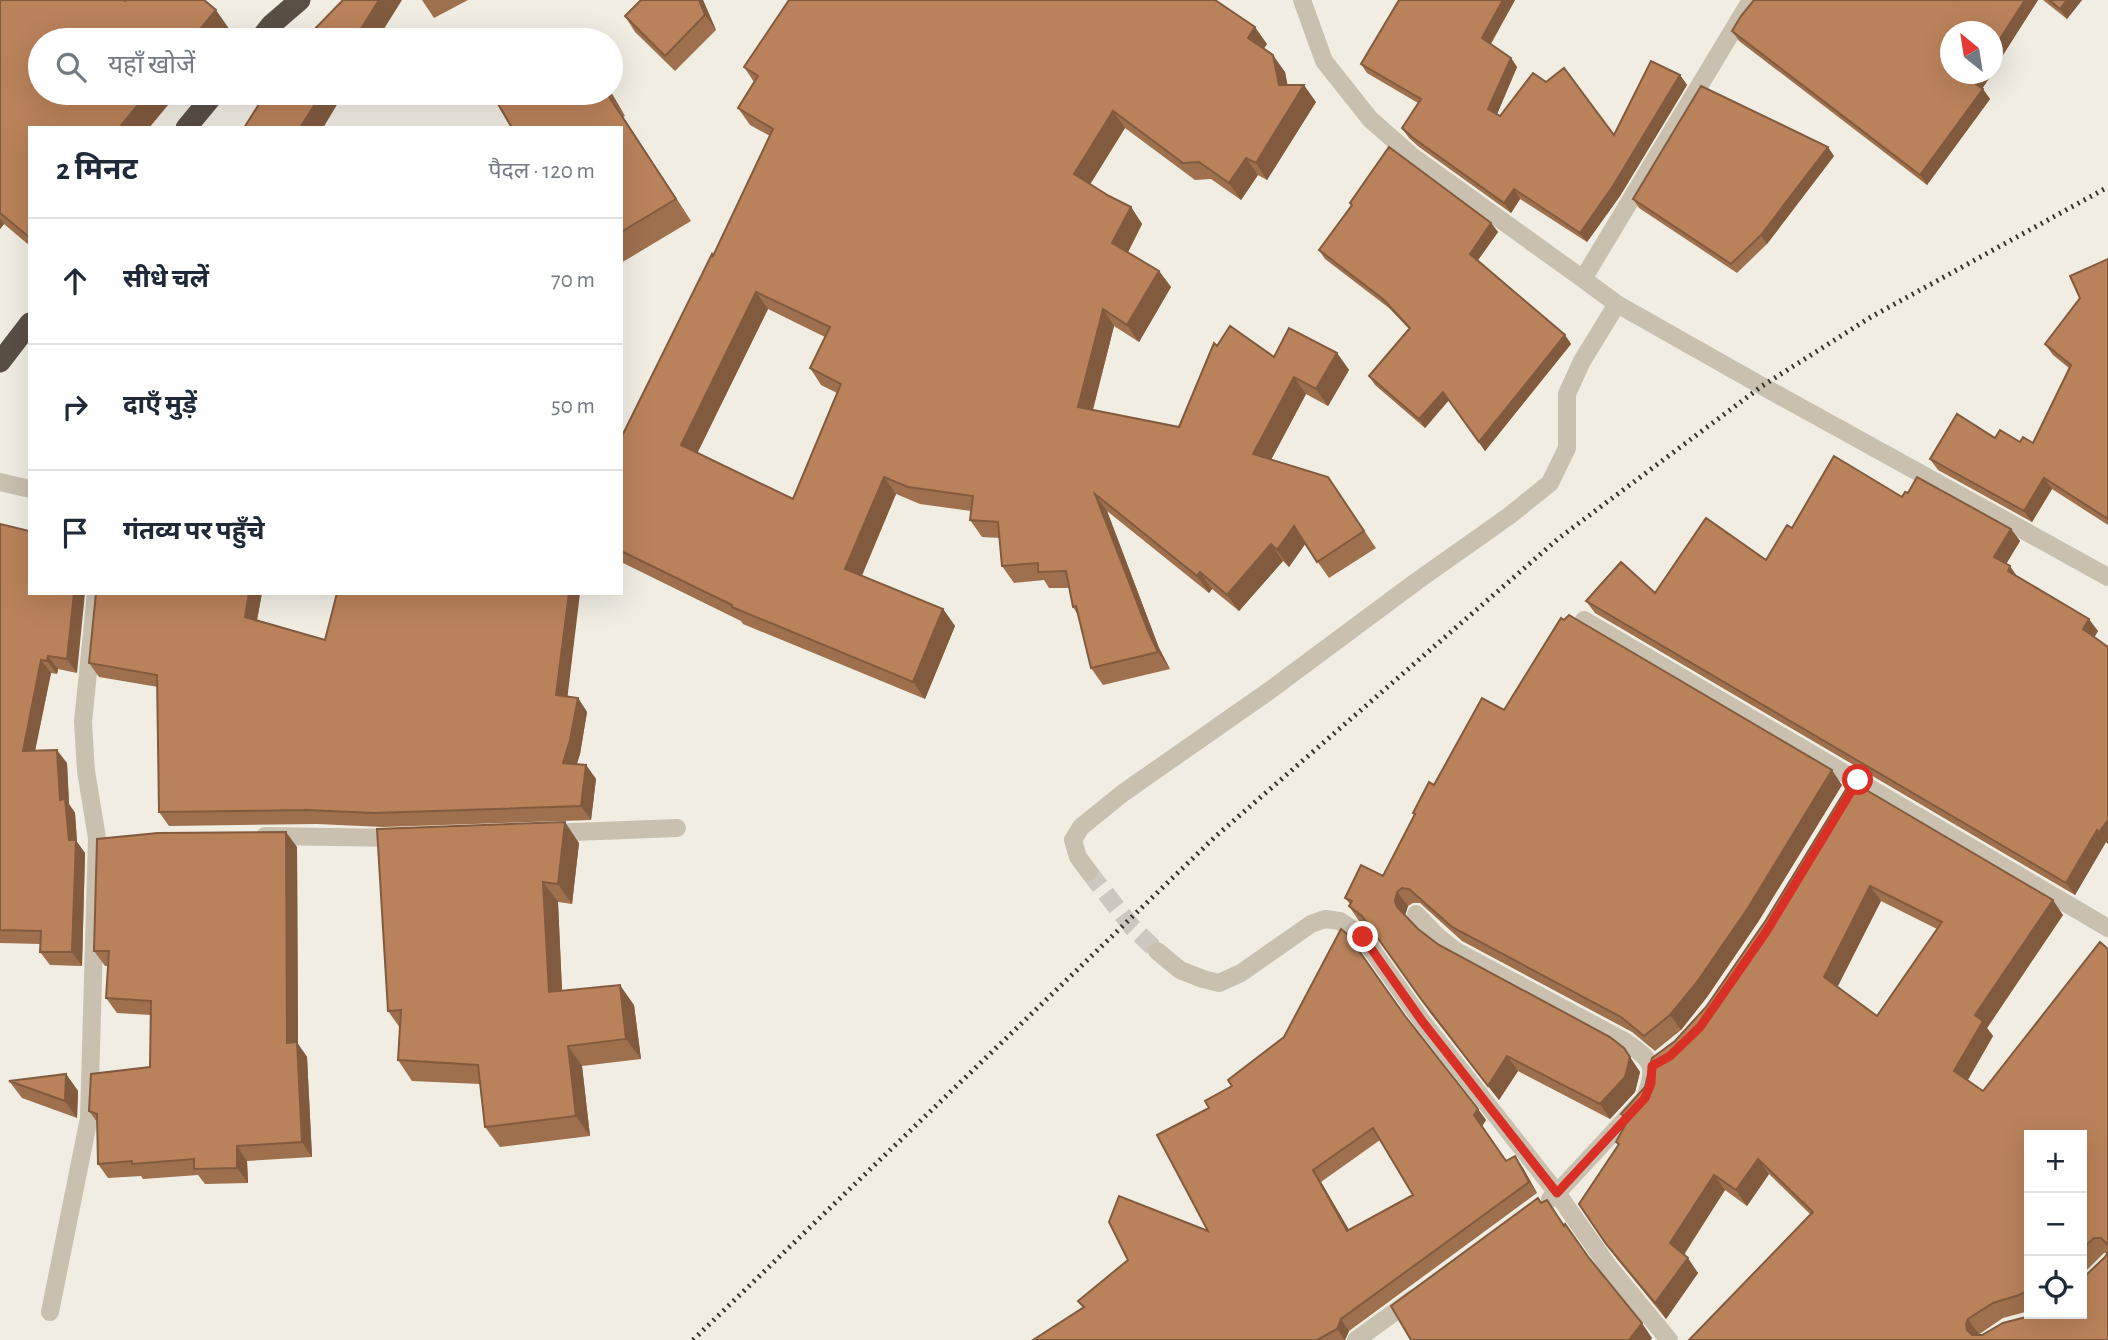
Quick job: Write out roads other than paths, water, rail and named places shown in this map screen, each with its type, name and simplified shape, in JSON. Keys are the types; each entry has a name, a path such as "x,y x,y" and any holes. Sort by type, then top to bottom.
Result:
{"highway":[{"path":"269,28 300,0"},
{"path":"188,126 205,105"},
{"path":"0,362 28,326"}],"street":[{"path":"1302,0 1324,61 1370,119 1412,156 1617,304 2108,577"},
{"path":"1583,279 1751,0"},
{"path":"1089,872 1078,857 1073,841 1081,827 1124,793 1509,516 1550,483 1567,448 1567,394 1582,361 1617,304"},
{"path":"0,482 28,489"},
{"path":"50,1312 89,1118 104,838 86,771 83,722 96,595"},
{"path":"1584,621 1855,786 2108,928"},
{"path":"530,833 677,828"},
{"path":"248,836 423,837"},
{"path":"1416,914 1456,951 1626,1042 1646,1056 1652,1066 1651,1083 1645,1098 1557,1193 1535,1210"},
{"path":"1157,951 1180,970 1219,983 1241,974 1311,924 1325,919 1340,920 1363,937 1422,1021 1557,1193 1608,1266 1669,1340"},
{"path":"1652,1066 1670,1056"},
{"path":"1356,1340 1423,1291"}],"tunnel":[{"path":"1089,872 1132,927 1157,951"}],"railway":[{"path":"693,1340 1216,836 1559,538 1762,386 1871,317 2108,187"}]}
